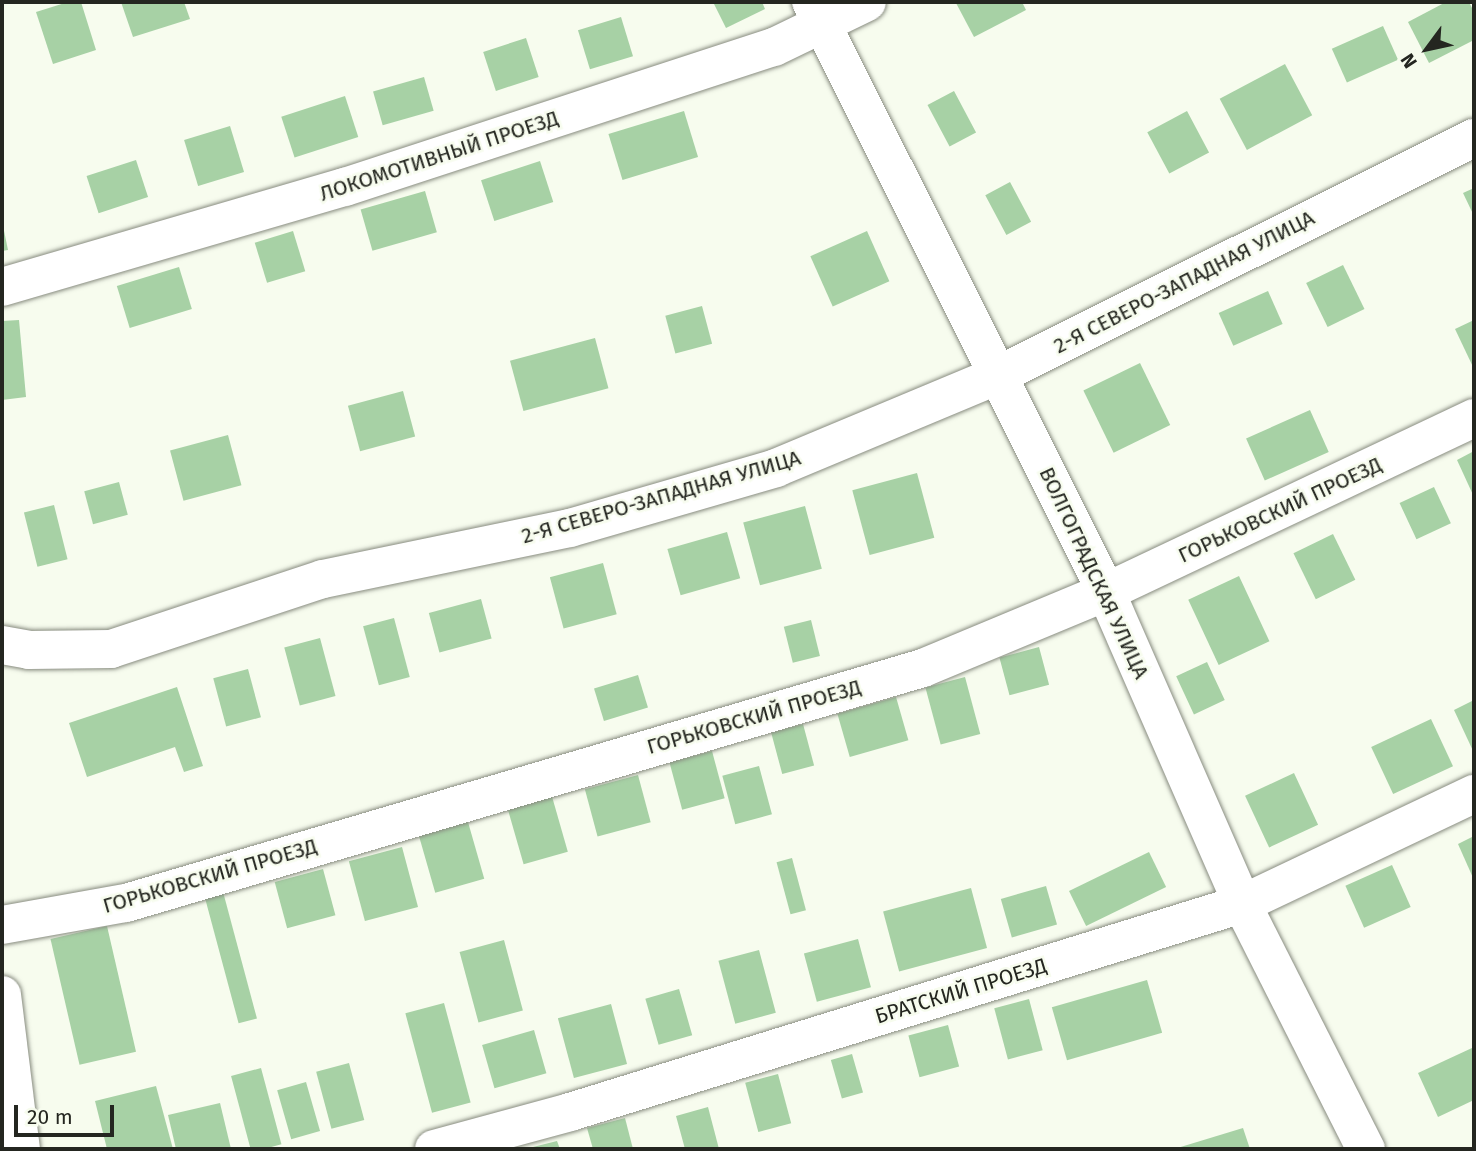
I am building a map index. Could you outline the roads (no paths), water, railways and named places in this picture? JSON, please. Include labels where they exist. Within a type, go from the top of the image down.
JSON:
[{"type":"street","name":"ЛОКОМОТИВНЫЙ ПРОЕЗД","points":[[2,287],[345,187],[774,47],[817,14],[867,2]]},
{"type":"street","name":"ВОЛГОГРАДСКАЯ УЛИЦА","points":[[817,14],[1106,592],[1242,904],[1366,1149]]},
{"type":"street","name":"2-Я СЕВЕРО-ЗАПАДНАЯ УЛИЦА","points":[[2,646],[29,650],[111,649],[323,579],[570,528],[776,468],[998,375],[1474,138]]},
{"type":"street","name":"ГОРЬКОВСКИЙ ПРОЕЗД","points":[[2,925],[126,903],[910,671],[1106,592],[1474,418]]},
{"type":"street","name":"БРАТСКИЙ ПРОЕЗД","points":[[434,1149],[570,1112],[1242,904],[1474,793]]},
{"type":"street","points":[[2,995],[22,1149]]}]
